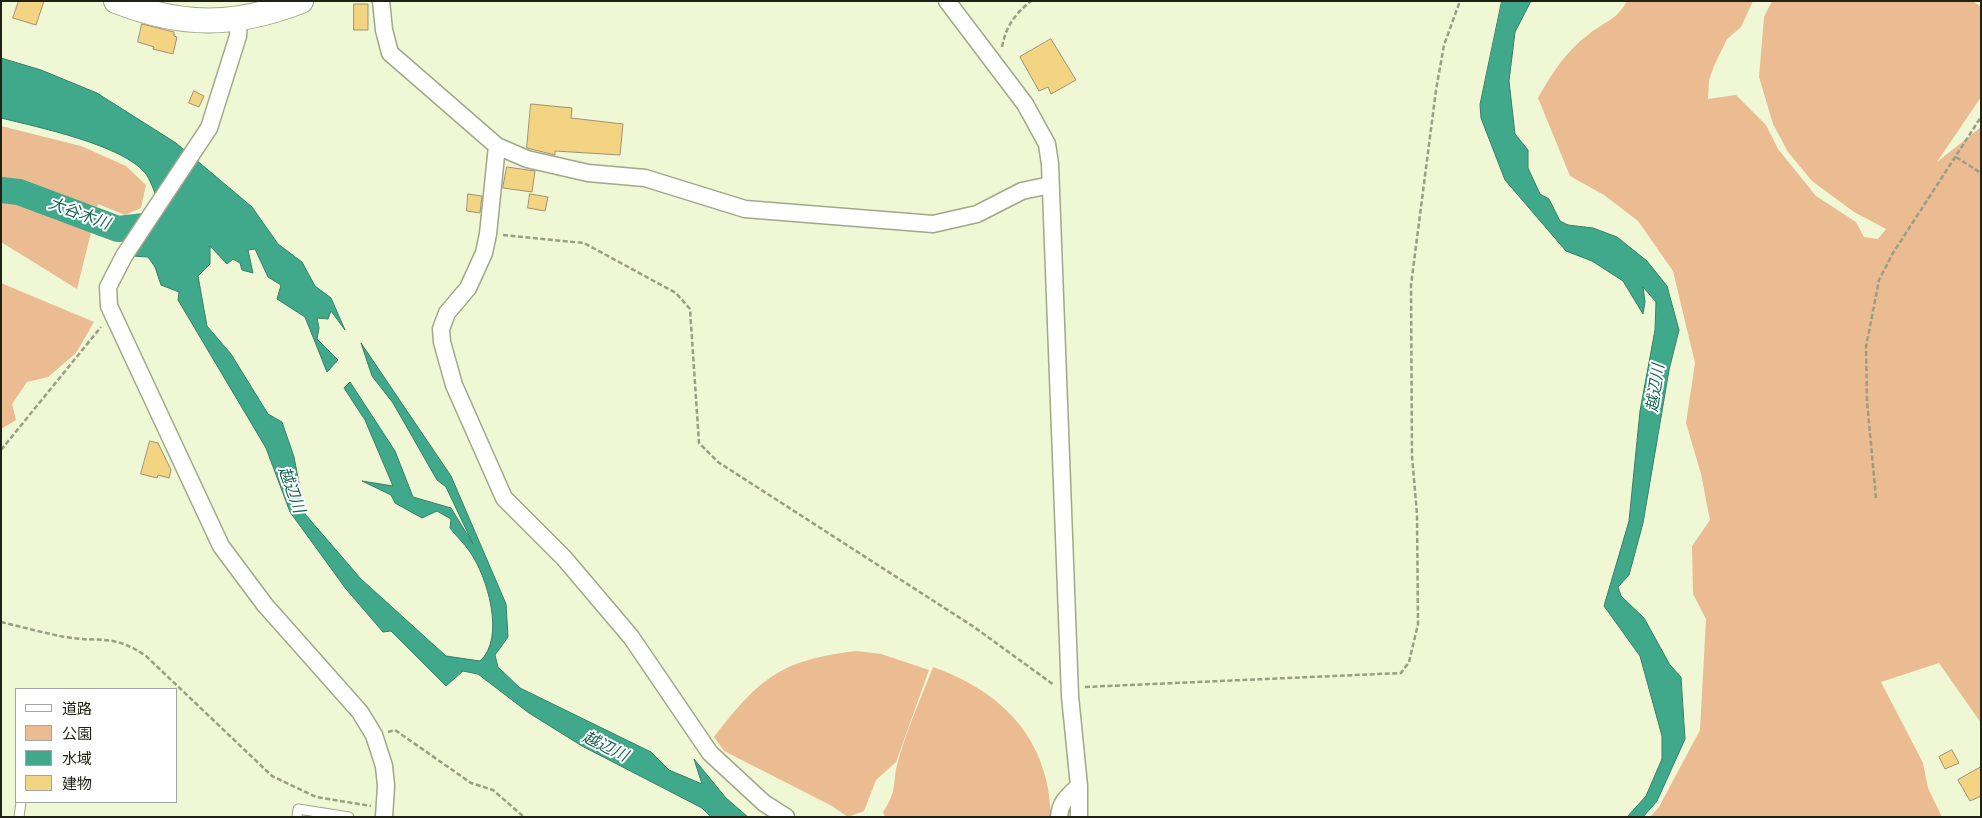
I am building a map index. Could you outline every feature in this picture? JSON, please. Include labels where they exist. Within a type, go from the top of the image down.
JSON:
[{"type":"main road","points":[[116,1],[158,14],[197,22],[239,19],[270,14],[301,1]]},
{"type":"street","points":[[381,1],[384,30],[390,53],[497,146],[527,159],[588,173],[645,178],[746,209],[834,218],[933,224],[977,214],[1022,191],[1050,185]]},
{"type":"street","points":[[947,1],[1025,104],[1047,144],[1050,164],[1070,691],[1080,786],[1080,817]]},
{"type":"street","points":[[239,19],[238,36],[209,128],[198,148],[124,256],[108,287],[109,306],[221,546],[265,605],[360,712],[374,735],[384,766],[386,786],[384,813]]},
{"type":"street","points":[[497,146],[488,234],[484,253],[468,288],[447,312],[441,329],[442,342],[454,385],[504,498],[564,558],[631,637],[710,753],[764,803],[786,817]]},
{"type":"street","points":[[1059,817],[1060,806],[1066,797],[1080,786]]},
{"type":"lane","points":[[19,817],[21,803]]},
{"type":"lane","points":[[297,817],[298,809],[348,817]]},
{"type":"path","points":[[998,68],[1006,27],[1016,13],[1031,1]]},
{"type":"path","points":[[488,234],[584,243],[676,293],[690,309],[699,443],[718,462],[1070,691],[1401,673],[1409,662],[1418,624],[1417,514],[1412,456],[1411,284],[1436,90],[1444,45],[1460,1]]},
{"type":"path","points":[[1876,498],[1867,401],[1866,347],[1879,280],[1893,253],[1981,117]]},
{"type":"path","points":[[1956,156],[1981,172]]},
{"type":"path","points":[[1,450],[112,314]]},
{"type":"path","points":[[1,622],[67,637],[113,640],[128,644],[146,656],[272,776],[316,797],[384,813]]},
{"type":"path","points":[[374,735],[395,730],[471,783],[493,790],[524,817]]},
{"type":"green space","points":[[1627,1],[1753,1],[1741,27],[1727,39],[1714,66],[1709,80],[1708,99],[1736,95],[1766,125],[1778,149],[1816,196],[1856,222],[1864,237],[1878,239],[1886,229],[1854,212],[1812,181],[1788,152],[1773,124],[1759,77],[1764,17],[1772,1],[1973,1],[1981,7],[1981,97],[1937,162],[1981,127],[1981,723],[1939,663],[1881,682],[1923,763],[1928,788],[1942,817],[1650,817],[1659,807],[1700,730],[1706,619],[1693,594],[1692,546],[1710,520],[1701,474],[1686,423],[1695,363],[1673,271],[1638,221],[1604,195],[1570,176],[1538,98],[1566,55],[1589,34],[1615,17]]},
{"type":"green space","points":[[1,126],[81,146],[126,166],[146,185],[141,208],[125,215],[98,204],[77,289],[1,242]]},
{"type":"green space","points":[[1,283],[94,322],[76,353],[48,377],[27,382],[12,404],[16,420],[1,429]]},
{"type":"green space","points":[[857,651],[881,654],[929,670],[896,762],[876,780],[864,811],[848,817],[832,806],[724,751],[714,737],[745,700],[774,675],[809,660]]},
{"type":"green space","points":[[933,667],[958,677],[981,690],[1001,705],[1018,722],[1042,764],[1048,789],[1051,817],[885,817],[883,812],[893,792],[896,769],[902,749]]},
{"type":"water","name":"越辺川","points":[[1502,1],[1531,1],[1515,32],[1509,81],[1515,134],[1528,150],[1528,168],[1540,194],[1549,199],[1560,221],[1568,225],[1593,228],[1617,237],[1647,261],[1667,286],[1679,330],[1669,370],[1643,523],[1629,575],[1618,587],[1621,596],[1644,618],[1670,665],[1681,677],[1685,739],[1657,801],[1643,817],[1627,817],[1646,796],[1662,759],[1662,736],[1640,656],[1604,606],[1629,521],[1640,411],[1655,330],[1656,302],[1643,287],[1645,302],[1643,314],[1623,281],[1592,261],[1566,251],[1505,180],[1481,118],[1480,105]]},
{"type":"water","name":"越辺川","points":[[1,58],[41,70],[97,93],[176,143],[252,207],[278,244],[302,262],[315,286],[331,298],[345,330],[331,311],[328,319],[317,318],[319,328],[317,339],[338,360],[327,372],[305,317],[277,299],[281,285],[268,277],[255,249],[248,250],[253,273],[242,270],[240,263],[233,259],[227,264],[210,246],[210,264],[198,276],[207,326],[231,354],[268,414],[282,422],[294,457],[305,514],[361,579],[446,656],[480,661],[488,651],[492,638],[493,623],[487,591],[482,576],[468,549],[450,528],[451,519],[437,511],[422,518],[395,503],[391,495],[362,481],[393,486],[365,420],[344,388],[350,382],[395,451],[413,497],[451,508],[473,544],[446,487],[437,480],[393,403],[372,376],[361,343],[451,476],[506,604],[508,637],[495,655],[498,667],[520,688],[651,752],[669,770],[702,784],[694,759],[726,798],[748,817],[711,817],[702,808],[582,746],[529,713],[478,674],[463,671],[446,686],[391,631],[383,632],[346,589],[290,512],[266,448],[178,300],[179,292],[161,285],[155,267],[148,257],[132,256],[163,217],[154,189],[146,174],[119,154],[100,146],[79,138],[1,118]]},
{"type":"building","points":[[19,1],[44,1],[36,25],[13,18]]},
{"type":"building","points":[[354,4],[368,4],[368,30],[354,30]]},
{"type":"building","points":[[142,24],[174,32],[174,36],[177,37],[173,54],[153,49],[154,47],[138,42]]},
{"type":"building","points":[[1051,39],[1076,80],[1051,94],[1048,87],[1039,91],[1020,57]]},
{"type":"building","points":[[194,91],[204,96],[199,107],[189,103]]},
{"type":"building","points":[[531,104],[572,108],[571,118],[623,124],[620,155],[555,151],[555,155],[527,148]]},
{"type":"building","points":[[507,167],[535,171],[532,192],[503,188]]},
{"type":"building","points":[[468,194],[482,196],[480,213],[467,211]]},
{"type":"building","points":[[530,194],[548,197],[545,211],[528,208]]},
{"type":"building","points":[[150,441],[158,443],[171,470],[169,478],[158,475],[157,478],[141,474]]},
{"type":"building","points":[[1952,750],[1959,763],[1945,769],[1939,757]]},
{"type":"building","points":[[1981,767],[1981,796],[1970,801],[1958,780]]},
{"type":"waterway","name":"大谷木川","points":[[1,190],[19,192],[118,229],[187,221]]}]
